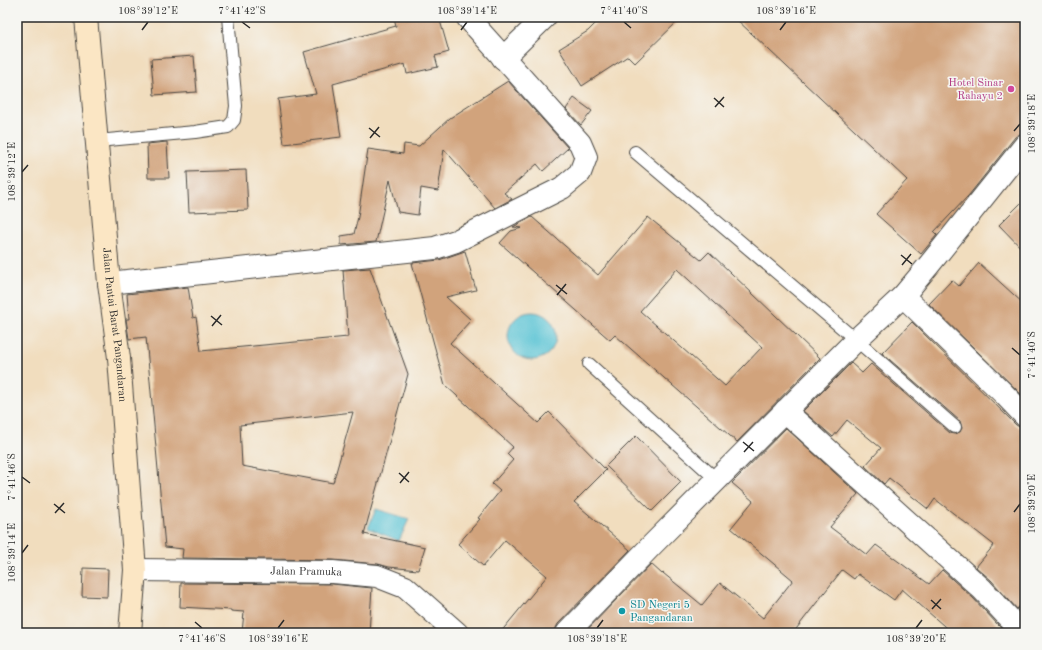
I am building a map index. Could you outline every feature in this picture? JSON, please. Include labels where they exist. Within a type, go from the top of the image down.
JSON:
[{"type":"street","name":"Jalan Pantai Barat Pangandaran","points":[[86,17],[109,283],[119,358],[135,570],[130,633]]},
{"type":"street","points":[[109,283],[435,248],[456,241],[562,188],[580,173],[586,157],[580,143],[467,17]]},
{"type":"street","points":[[503,58],[545,17]]},
{"type":"street","points":[[567,633],[785,411],[856,340],[903,296],[954,235],[1025,145]]},
{"type":"street","points":[[903,296],[1025,416]]},
{"type":"street","points":[[785,411],[982,588],[1004,612],[1019,633]]},
{"type":"street","name":"Jalan Pramuka","points":[[135,570],[333,572],[377,576],[405,587],[457,633]]},
{"type":"lane","points":[[97,141],[195,132],[228,127],[234,120],[236,106],[228,17]]},
{"type":"lane","points":[[635,152],[856,340],[955,427]]},
{"type":"lane","points":[[589,364],[717,480]]},
{"type":"water","points":[[532,312],[541,314],[549,319],[554,327],[556,336],[554,345],[549,353],[541,358],[532,360],[523,358],[515,353],[510,345],[508,336],[510,327],[515,319],[523,314]]},
{"type":"water","points":[[376,509],[409,519],[399,541],[368,528]]},
{"type":"building","points":[[394,17],[439,17],[449,52],[435,56],[438,67],[407,74],[405,64],[333,84],[341,137],[284,144],[278,99],[316,94],[304,52],[396,26]]},
{"type":"building","points":[[602,17],[682,17],[635,63],[628,56],[582,86],[559,49],[588,31]]},
{"type":"building","points":[[734,17],[1025,17],[1025,133],[1015,137],[969,195],[934,232],[937,235],[921,254],[876,214],[907,180]]},
{"type":"building","points":[[194,56],[197,92],[154,95],[151,59]]},
{"type":"building","points":[[508,81],[568,148],[543,171],[537,164],[504,193],[512,199],[495,208],[444,149],[438,191],[421,188],[418,215],[398,212],[390,180],[376,242],[341,245],[341,236],[354,234],[368,149],[403,154],[404,144],[419,146],[450,118]]},
{"type":"building","points":[[574,98],[592,111],[581,125],[566,109]]},
{"type":"building","points":[[167,142],[169,178],[148,178],[147,144]]},
{"type":"building","points":[[246,170],[248,210],[189,212],[187,172]]},
{"type":"building","points":[[1025,199],[1025,252],[999,225]]},
{"type":"building","points":[[532,217],[598,275],[648,217],[701,260],[709,252],[820,358],[737,442],[615,335],[610,340],[500,243],[511,231],[522,228],[513,227]],"holes":[[[677,269],[762,347],[725,386],[640,311]]]},
{"type":"building","points":[[465,251],[476,290],[446,297],[471,320],[450,343],[538,423],[549,412],[606,470],[574,502],[630,550],[558,624],[555,633],[500,633],[547,576],[505,540],[483,566],[458,544],[480,519],[478,518],[500,491],[492,484],[513,460],[507,454],[513,447],[445,385],[412,263],[439,260]]},
{"type":"building","points":[[979,263],[1025,305],[1025,398],[929,304],[952,280],[959,286]]},
{"type":"building","points":[[370,268],[408,374],[364,534],[425,547],[418,570],[389,567],[378,564],[333,560],[182,558],[183,549],[165,547],[146,337],[129,339],[126,319],[129,319],[127,294],[188,287],[193,318],[196,317],[201,351],[348,337],[343,270]],"holes":[[[353,412],[333,483],[242,466],[240,425]]]},
{"type":"building","points":[[912,322],[1016,425],[1021,428],[1025,428],[1025,600],[1017,609],[991,580],[976,567],[994,545],[935,499],[928,509],[889,478],[884,484],[865,466],[881,448],[847,420],[833,437],[803,411],[851,363],[862,373],[871,364],[950,433],[954,434],[960,432],[962,428],[960,421],[882,353]]},
{"type":"building","points":[[786,428],[858,494],[830,527],[867,555],[876,545],[929,584],[942,570],[973,598],[1001,628],[997,633],[952,633],[902,589],[894,600],[858,574],[854,579],[842,570],[793,633],[584,633],[651,564],[702,605],[720,583],[763,618],[793,580],[731,528],[753,501],[732,483]]},
{"type":"building","points":[[636,436],[681,482],[652,511],[606,466]]},
{"type":"building","points":[[83,568],[108,569],[107,597],[82,596]]},
{"type":"building","points":[[181,583],[332,584],[372,588],[369,633],[242,633],[244,612],[180,607]]},
{"type":"place","name":"Hotel Sinar Rahayu 2","points":[[1011,89]]},
{"type":"place","name":"SD Negeri 5 Pangandaran","points":[[622,611]]}]
